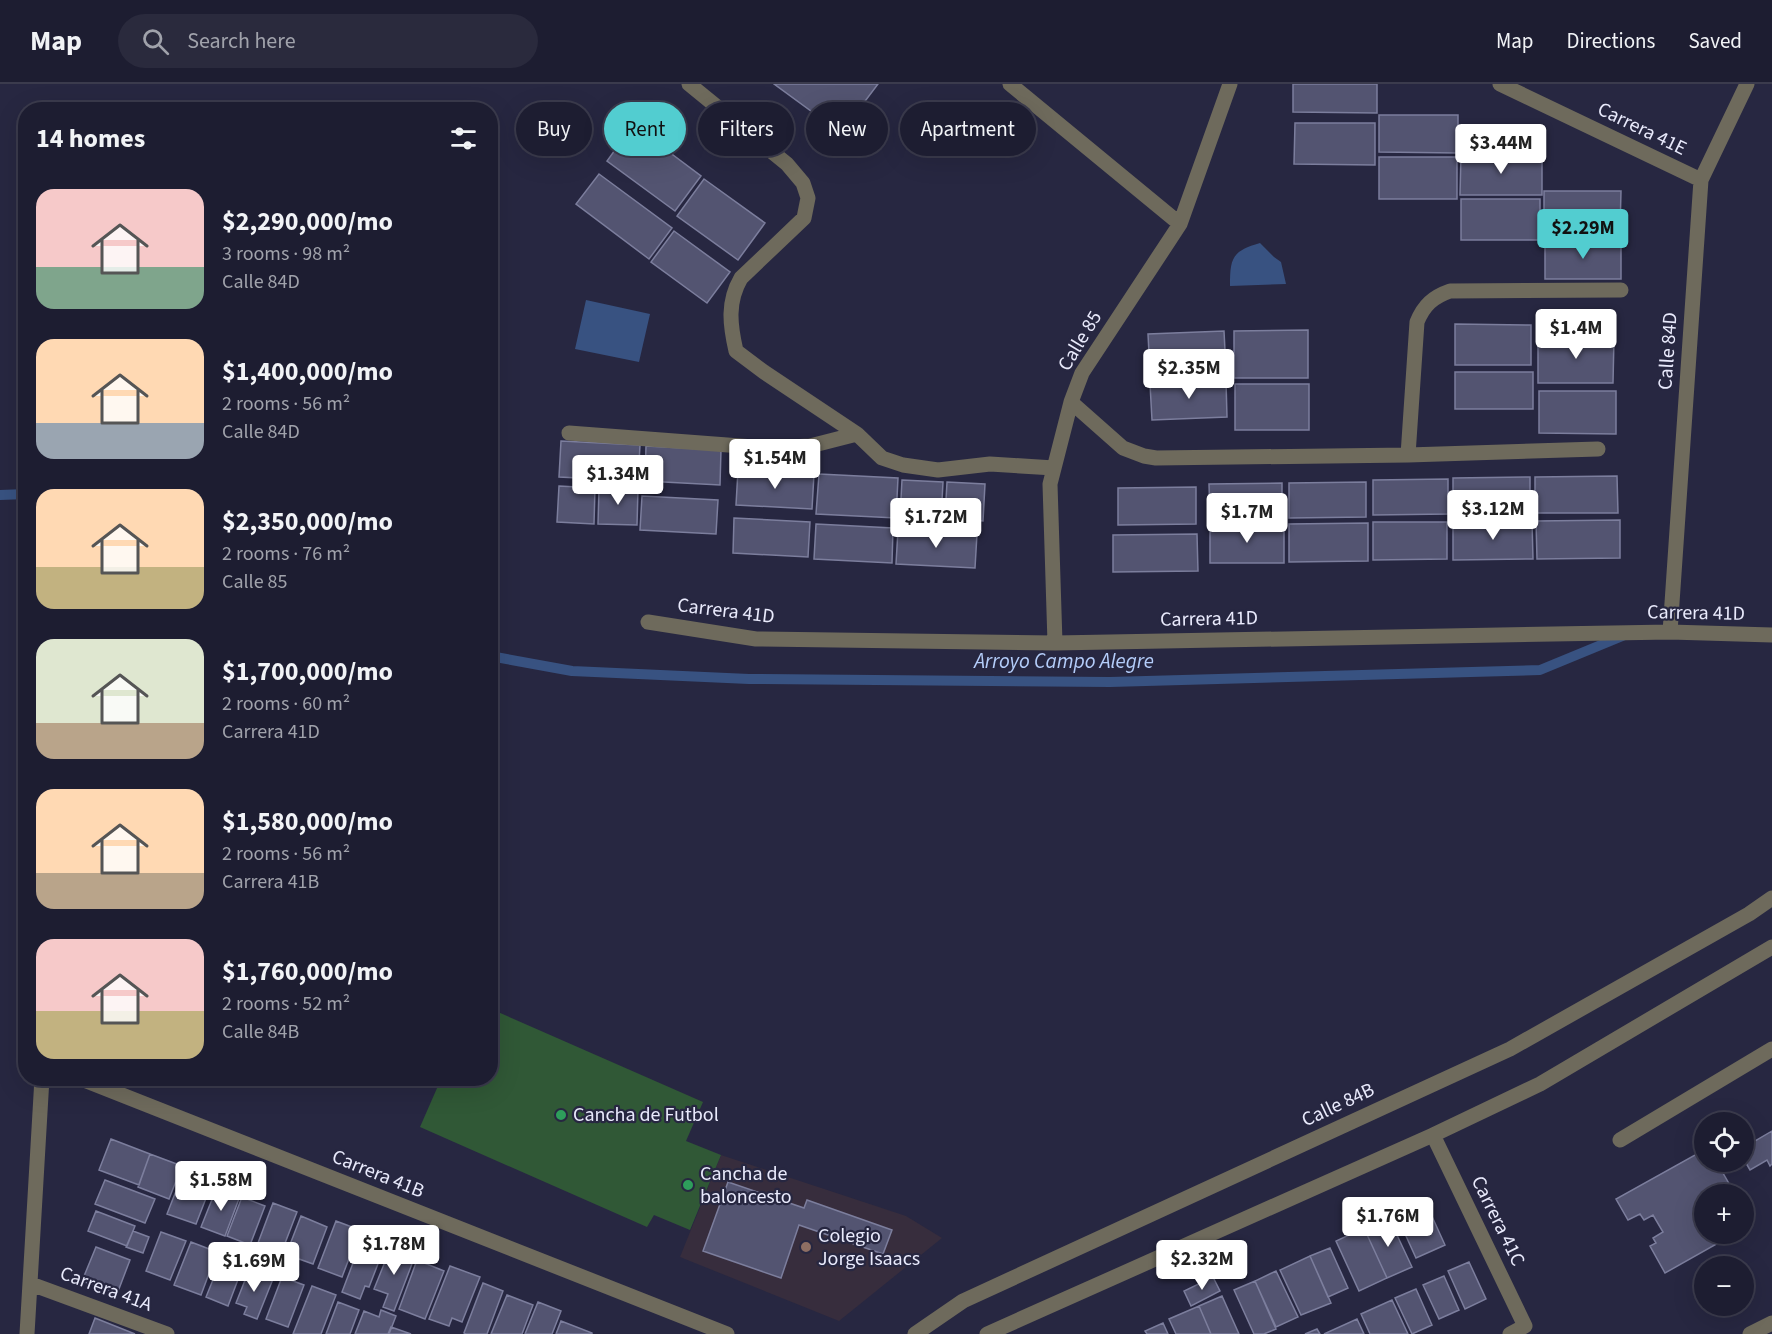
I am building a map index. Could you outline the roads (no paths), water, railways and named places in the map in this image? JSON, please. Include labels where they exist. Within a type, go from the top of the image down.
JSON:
[{"type":"street","points":[[689,84],[787,164],[803,183],[808,198],[804,218],[741,278],[735,288],[730,325],[736,351],[857,434],[882,458],[903,465],[938,470],[990,464],[1054,468]]},
{"type":"street","points":[[1010,84],[1180,224]]},
{"type":"street","name":"Calle 85","points":[[1055,643],[1050,484],[1071,402],[1082,373],[1180,224],[1230,84]]},
{"type":"street","name":"Carrera 41E","points":[[1500,84],[1701,180]]},
{"type":"street","name":"Calle 84D","points":[[1670,632],[1701,180],[1747,84]]},
{"type":"street","points":[[1408,455],[1417,322],[1427,303],[1438,295],[1450,291],[1621,290]]},
{"type":"street","points":[[1071,402],[1123,448],[1155,458],[1408,455],[1598,449]]},
{"type":"street","points":[[569,433],[767,448],[810,446],[857,434]]},
{"type":"street","name":"Carrera 41D","points":[[648,622],[756,639],[1055,643],[1670,632],[1772,635]]},
{"type":"street","name":"Calle 84B","points":[[915,1334],[963,1300],[1510,1049],[1749,914],[1772,898]]},
{"type":"street","points":[[987,1334],[1433,1135],[1540,1084],[1772,947]]},
{"type":"street","points":[[1620,1140],[1772,1049]]},
{"type":"street","points":[[27,1334],[42,1086]]},
{"type":"street","name":"Carrera 41B","points":[[99,1086],[728,1334]]},
{"type":"street","name":"Carrera 41C","points":[[1433,1135],[1525,1326],[1509,1334]]},
{"type":"street","name":"Carrera 41A","points":[[31,1284],[167,1334]]},
{"type":"street","points":[[1750,1334],[1772,1323]]},
{"type":"water","points":[[1260,243],[1281,262],[1286,284],[1230,286],[1234,257],[1244,249]]},
{"type":"water","points":[[586,300],[650,314],[639,362],[575,349]]},
{"type":"waterway","name":"Arroyo Campo Alegre","points":[[0,495],[18,494]]},
{"type":"waterway","name":"Arroyo Campo Alegre","points":[[498,657],[572,671],[749,679],[1110,682],[1540,670],[1625,635]]},
{"type":"place","name":"Cancha de Futbol","points":[[561,1115]]},
{"type":"place","name":"Cancha de baloncesto","points":[[688,1185]]},
{"type":"place","name":"Colegio Jorge Isaacs","points":[[806,1247]]}]
